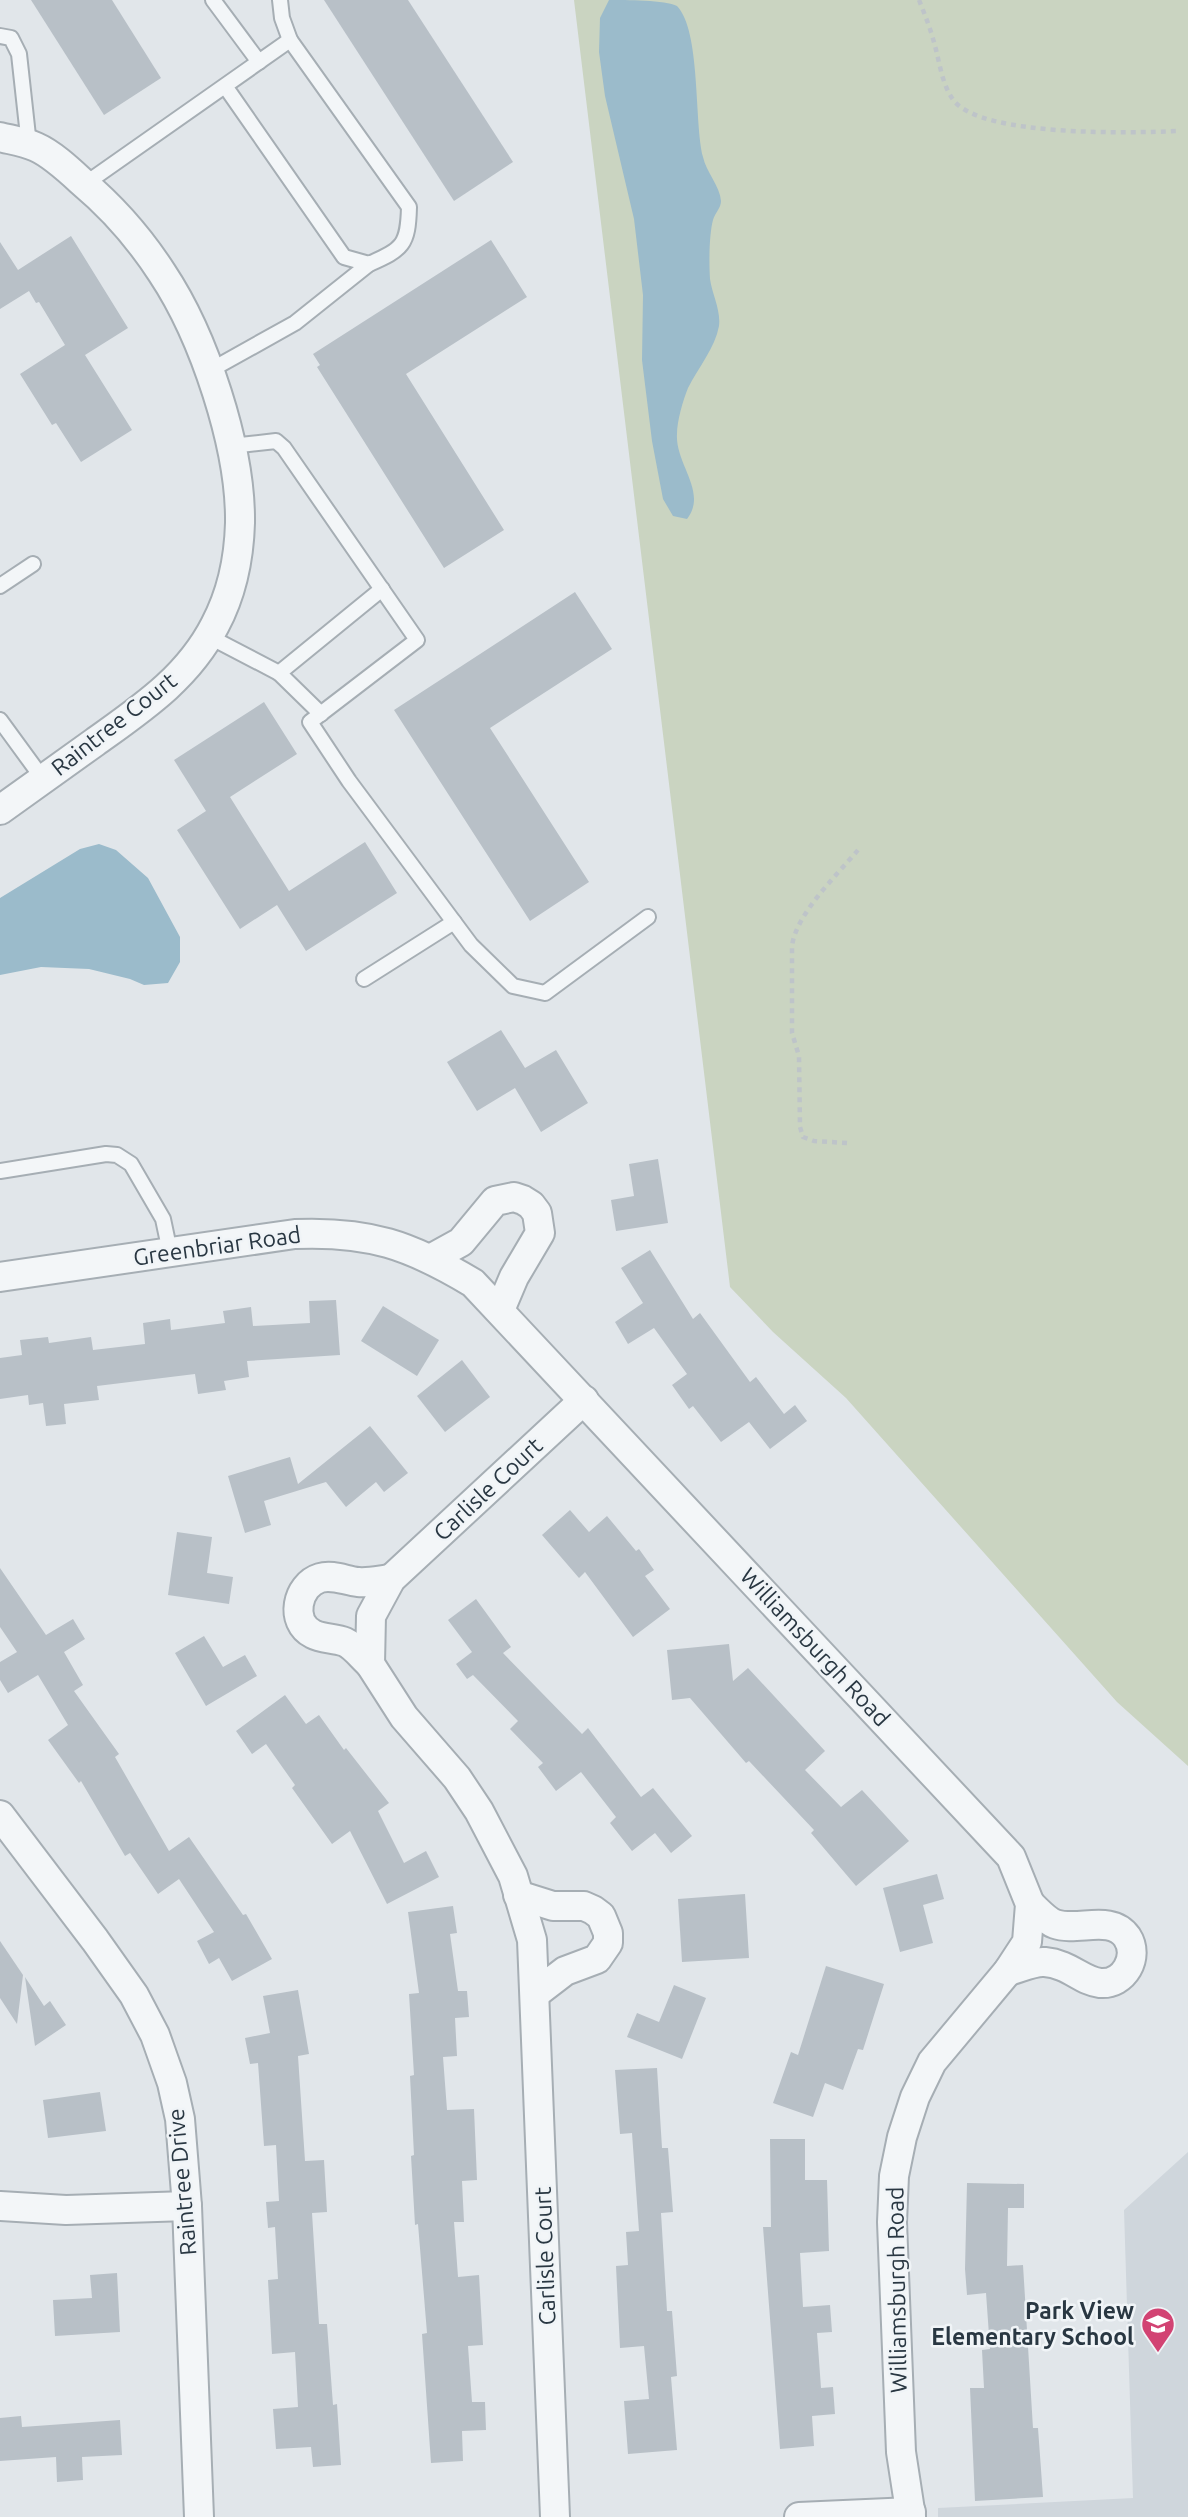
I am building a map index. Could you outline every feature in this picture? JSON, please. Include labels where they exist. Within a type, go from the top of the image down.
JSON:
[{"type":"street","name":"Raintree Court","points":[[0,137],[37,148],[106,201],[162,273],[185,313],[219,398],[231,446],[240,522],[237,558],[228,592],[208,636],[181,674],[155,699],[0,810]]},
{"type":"street","points":[[432,1258],[461,1242],[495,1201],[514,1197],[531,1205],[537,1213],[540,1233],[514,1277],[500,1311]]},
{"type":"street","name":"Greenbriar Road","points":[[0,1277],[295,1234],[329,1233],[364,1237],[394,1244],[432,1258],[473,1283],[584,1400]]},
{"type":"street","name":"Carlisle Court","points":[[370,1664],[371,1616],[391,1579],[584,1400]]},
{"type":"street","name":"Williamsburgh Road","points":[[584,1400],[1010,1857],[1030,1904],[1027,1942],[1008,1971],[932,2062],[915,2097],[902,2137],[894,2176],[892,2222],[901,2452],[911,2514]]},
{"type":"street","name":"Carlisle Court","points":[[391,1579],[360,1583],[331,1577],[321,1578],[304,1589],[299,1598],[300,1619],[305,1628],[313,1634],[346,1643],[370,1664],[404,1717],[457,1778],[479,1811],[513,1876],[532,1940],[555,2517]]},
{"type":"street","name":"Raintree Drive","points":[[0,1815],[134,1995],[155,2035],[172,2083],[180,2119],[187,2206],[199,2517]]},
{"type":"street","points":[[518,1895],[553,1906],[584,1906],[601,1916],[608,1933],[608,1943],[597,1959],[565,1971],[535,1994]]},
{"type":"street","points":[[1008,1971],[1042,1962],[1064,1965],[1089,1980],[1108,1982],[1117,1979],[1129,1965],[1131,1947],[1121,1931],[1104,1924],[1076,1927],[1054,1923],[1030,1904]]},
{"type":"street","points":[[0,2206],[66,2210],[187,2206]]},
{"type":"street","points":[[799,2517],[911,2514]]},
{"type":"lane","points":[[213,0],[259,62]]},
{"type":"lane","points":[[209,371],[295,323],[369,264],[396,252],[408,233],[409,207],[290,40],[282,18],[280,0]]},
{"type":"lane","points":[[0,36],[11,38],[19,54],[29,145]]},
{"type":"lane","points":[[85,184],[290,40]]},
{"type":"lane","points":[[225,86],[344,257],[369,264]]},
{"type":"lane","points":[[231,446],[276,441],[284,448],[417,640],[310,722],[349,781],[471,945],[513,986],[545,993],[648,917]]},
{"type":"lane","points":[[0,586],[33,564]]},
{"type":"lane","points":[[279,673],[382,589]]},
{"type":"lane","points":[[208,636],[279,673],[321,714]]},
{"type":"lane","points":[[0,720],[43,779]]},
{"type":"lane","points":[[364,978],[454,922]]},
{"type":"lane","points":[[0,1171],[106,1154],[117,1155],[131,1164],[163,1219],[170,1252]]},
{"type":"path","points":[[919,0],[944,83],[954,101],[970,113],[1008,124],[1059,129],[1178,131]]},
{"type":"path","points":[[847,1143],[814,1141],[803,1137],[800,1127],[799,1056],[792,1025],[792,946],[793,936],[807,913],[858,850]]},
{"type":"shaded area","name":"Park View Elementary School","points":[[1188,2152],[1188,2517],[938,2517],[938,2508],[1133,2498],[1124,2210]]},
{"type":"green space","points":[[574,0],[1188,0],[1188,1766],[1117,1702],[846,1398],[773,1332],[730,1287]]},
{"type":"water","points":[[609,0],[672,4],[677,6],[685,18],[693,56],[703,157],[721,201],[712,226],[709,257],[710,279],[719,314],[719,326],[710,350],[688,388],[677,429],[678,445],[693,488],[693,509],[687,519],[673,516],[663,499],[652,441],[642,360],[643,295],[634,219],[605,96],[599,52],[600,18]]},
{"type":"water","points":[[99,844],[116,850],[148,878],[180,937],[180,962],[168,983],[144,985],[89,969],[41,967],[0,975],[0,898],[80,849]]},
{"type":"building","points":[[31,0],[112,0],[161,78],[104,115]]},
{"type":"building","points":[[324,0],[408,0],[513,162],[454,201]]},
{"type":"building","points":[[71,236],[128,328],[85,355],[132,430],[81,462],[56,423],[52,425],[20,374],[65,345],[39,302],[36,303],[29,291],[0,309],[0,242],[18,270]]},
{"type":"building","points":[[491,240],[527,297],[406,374],[504,530],[444,568],[317,367],[320,365],[313,354]]},
{"type":"building","points":[[575,592],[612,649],[490,728],[589,882],[530,921],[394,710]]},
{"type":"building","points":[[264,702],[297,754],[230,797],[289,891],[365,842],[397,893],[306,951],[277,905],[240,929],[177,830],[206,811],[174,760]]},
{"type":"building","points":[[501,1030],[525,1068],[556,1050],[588,1103],[541,1132],[515,1088],[477,1111],[447,1062]]},
{"type":"building","points":[[658,1159],[668,1223],[616,1231],[611,1200],[634,1196],[629,1164]]},
{"type":"building","points":[[650,1250],[693,1319],[700,1313],[750,1382],[756,1377],[784,1414],[795,1405],[807,1421],[770,1449],[749,1422],[721,1442],[693,1406],[689,1409],[672,1385],[687,1374],[654,1328],[628,1344],[615,1322],[643,1303],[621,1268]]},
{"type":"building","points":[[336,1300],[340,1355],[247,1361],[249,1377],[224,1381],[226,1390],[198,1394],[195,1374],[97,1386],[99,1400],[64,1404],[66,1424],[46,1426],[43,1403],[29,1405],[28,1395],[0,1399],[0,1358],[22,1355],[20,1340],[48,1337],[49,1343],[91,1337],[93,1350],[145,1344],[143,1323],[170,1319],[171,1330],[225,1323],[223,1311],[251,1307],[253,1326],[310,1323],[309,1301]]},
{"type":"building","points":[[383,1306],[439,1340],[417,1376],[361,1341]]},
{"type":"building","points":[[462,1360],[490,1397],[445,1432],[417,1396]]},
{"type":"building","points":[[370,1426],[408,1473],[384,1492],[376,1482],[346,1507],[326,1482],[264,1501],[271,1525],[245,1533],[228,1476],[290,1457],[298,1484]]},
{"type":"building","points":[[570,1510],[589,1532],[607,1516],[636,1551],[639,1549],[654,1570],[645,1576],[670,1609],[633,1637],[585,1572],[579,1578],[542,1535]]},
{"type":"building","points":[[177,1532],[212,1537],[207,1573],[233,1577],[229,1604],[168,1595]]},
{"type":"building","points":[[0,1568],[46,1635],[73,1619],[85,1639],[64,1652],[83,1685],[74,1691],[119,1754],[115,1757],[169,1851],[189,1837],[243,1915],[246,1914],[272,1959],[232,1981],[219,1958],[209,1964],[197,1941],[214,1932],[179,1879],[158,1894],[130,1853],[125,1856],[81,1781],[79,1783],[48,1740],[68,1725],[38,1675],[8,1693],[0,1680],[0,1662],[17,1652],[0,1627]]},
{"type":"building","points":[[476,1599],[511,1647],[503,1653],[582,1734],[588,1728],[641,1797],[653,1788],[692,1836],[671,1853],[655,1833],[632,1851],[610,1823],[616,1817],[581,1772],[556,1791],[538,1767],[543,1763],[510,1729],[518,1721],[473,1675],[467,1679],[456,1664],[472,1652],[448,1620]]},
{"type":"building","points":[[204,1636],[223,1667],[245,1655],[257,1676],[206,1706],[175,1653]]},
{"type":"building","points":[[729,1644],[733,1681],[748,1668],[825,1751],[805,1770],[841,1807],[862,1790],[909,1841],[856,1886],[811,1833],[814,1830],[749,1761],[746,1763],[690,1698],[672,1700],[667,1650]]},
{"type":"building","points":[[285,1695],[306,1724],[319,1715],[344,1750],[346,1748],[389,1803],[378,1811],[404,1863],[426,1851],[439,1877],[387,1904],[350,1831],[332,1844],[292,1788],[295,1785],[266,1744],[252,1754],[236,1731]]},
{"type":"building","points":[[937,1874],[944,1899],[923,1905],[933,1943],[900,1952],[883,1888]]},
{"type":"building","points":[[745,1894],[749,1958],[682,1962],[678,1899]]},
{"type":"building","points":[[453,1906],[457,1933],[450,1934],[458,1991],[467,1991],[469,2017],[455,2018],[457,2056],[443,2057],[447,2110],[474,2109],[477,2180],[462,2181],[464,2222],[454,2222],[458,2277],[479,2275],[483,2345],[468,2346],[472,2402],[485,2402],[486,2430],[462,2431],[463,2461],[431,2463],[422,2334],[427,2333],[418,2224],[415,2225],[411,2156],[414,2155],[410,2076],[414,2075],[409,1994],[419,1993],[408,1912]]},
{"type":"building","points":[[0,1941],[23,1975],[17,2024],[0,1998]]},
{"type":"building","points":[[826,1966],[884,1984],[863,2050],[858,2049],[843,2090],[825,2083],[813,2117],[773,2103],[791,2052],[798,2055]]},
{"type":"building","points":[[25,1977],[44,2006],[50,2001],[66,2025],[35,2046]]},
{"type":"building","points":[[674,1985],[706,1998],[682,2059],[627,2037],[637,2013],[659,2022]]},
{"type":"building","points":[[298,1990],[309,2054],[298,2056],[305,2161],[324,2160],[327,2212],[312,2213],[319,2324],[327,2324],[341,2465],[313,2467],[311,2447],[276,2449],[273,2409],[298,2407],[295,2352],[272,2354],[268,2280],[278,2279],[275,2227],[268,2228],[266,2202],[279,2201],[276,2145],[264,2146],[258,2063],[250,2064],[245,2038],[270,2033],[263,1996]]},
{"type":"building","points":[[657,2068],[662,2148],[668,2148],[673,2212],[661,2213],[667,2311],[672,2311],[677,2376],[671,2377],[677,2450],[628,2454],[624,2401],[649,2399],[644,2346],[620,2348],[616,2266],[628,2265],[626,2232],[639,2231],[632,2133],[620,2134],[615,2070]]},
{"type":"building","points":[[100,2092],[106,2131],[48,2138],[43,2100]]},
{"type":"building","points":[[770,2139],[805,2139],[805,2180],[827,2180],[829,2251],[800,2253],[803,2307],[830,2305],[832,2332],[817,2333],[821,2388],[833,2387],[835,2414],[812,2416],[814,2446],[780,2449],[763,2227],[771,2227]]},
{"type":"building","points":[[967,2183],[1024,2184],[1024,2208],[1008,2208],[1007,2266],[1023,2265],[1033,2428],[1038,2428],[1043,2497],[975,2501],[970,2388],[984,2388],[982,2350],[990,2349],[986,2293],[967,2295]]},
{"type":"building","points":[[117,2273],[120,2332],[55,2336],[53,2300],[92,2298],[90,2275]]},
{"type":"building","points":[[21,2416],[22,2427],[120,2420],[122,2455],[82,2457],[83,2480],[57,2482],[56,2457],[0,2461],[0,2418]]},
{"type":"place","name":"Park View Elementary School","points":[[1158,2354]]}]
